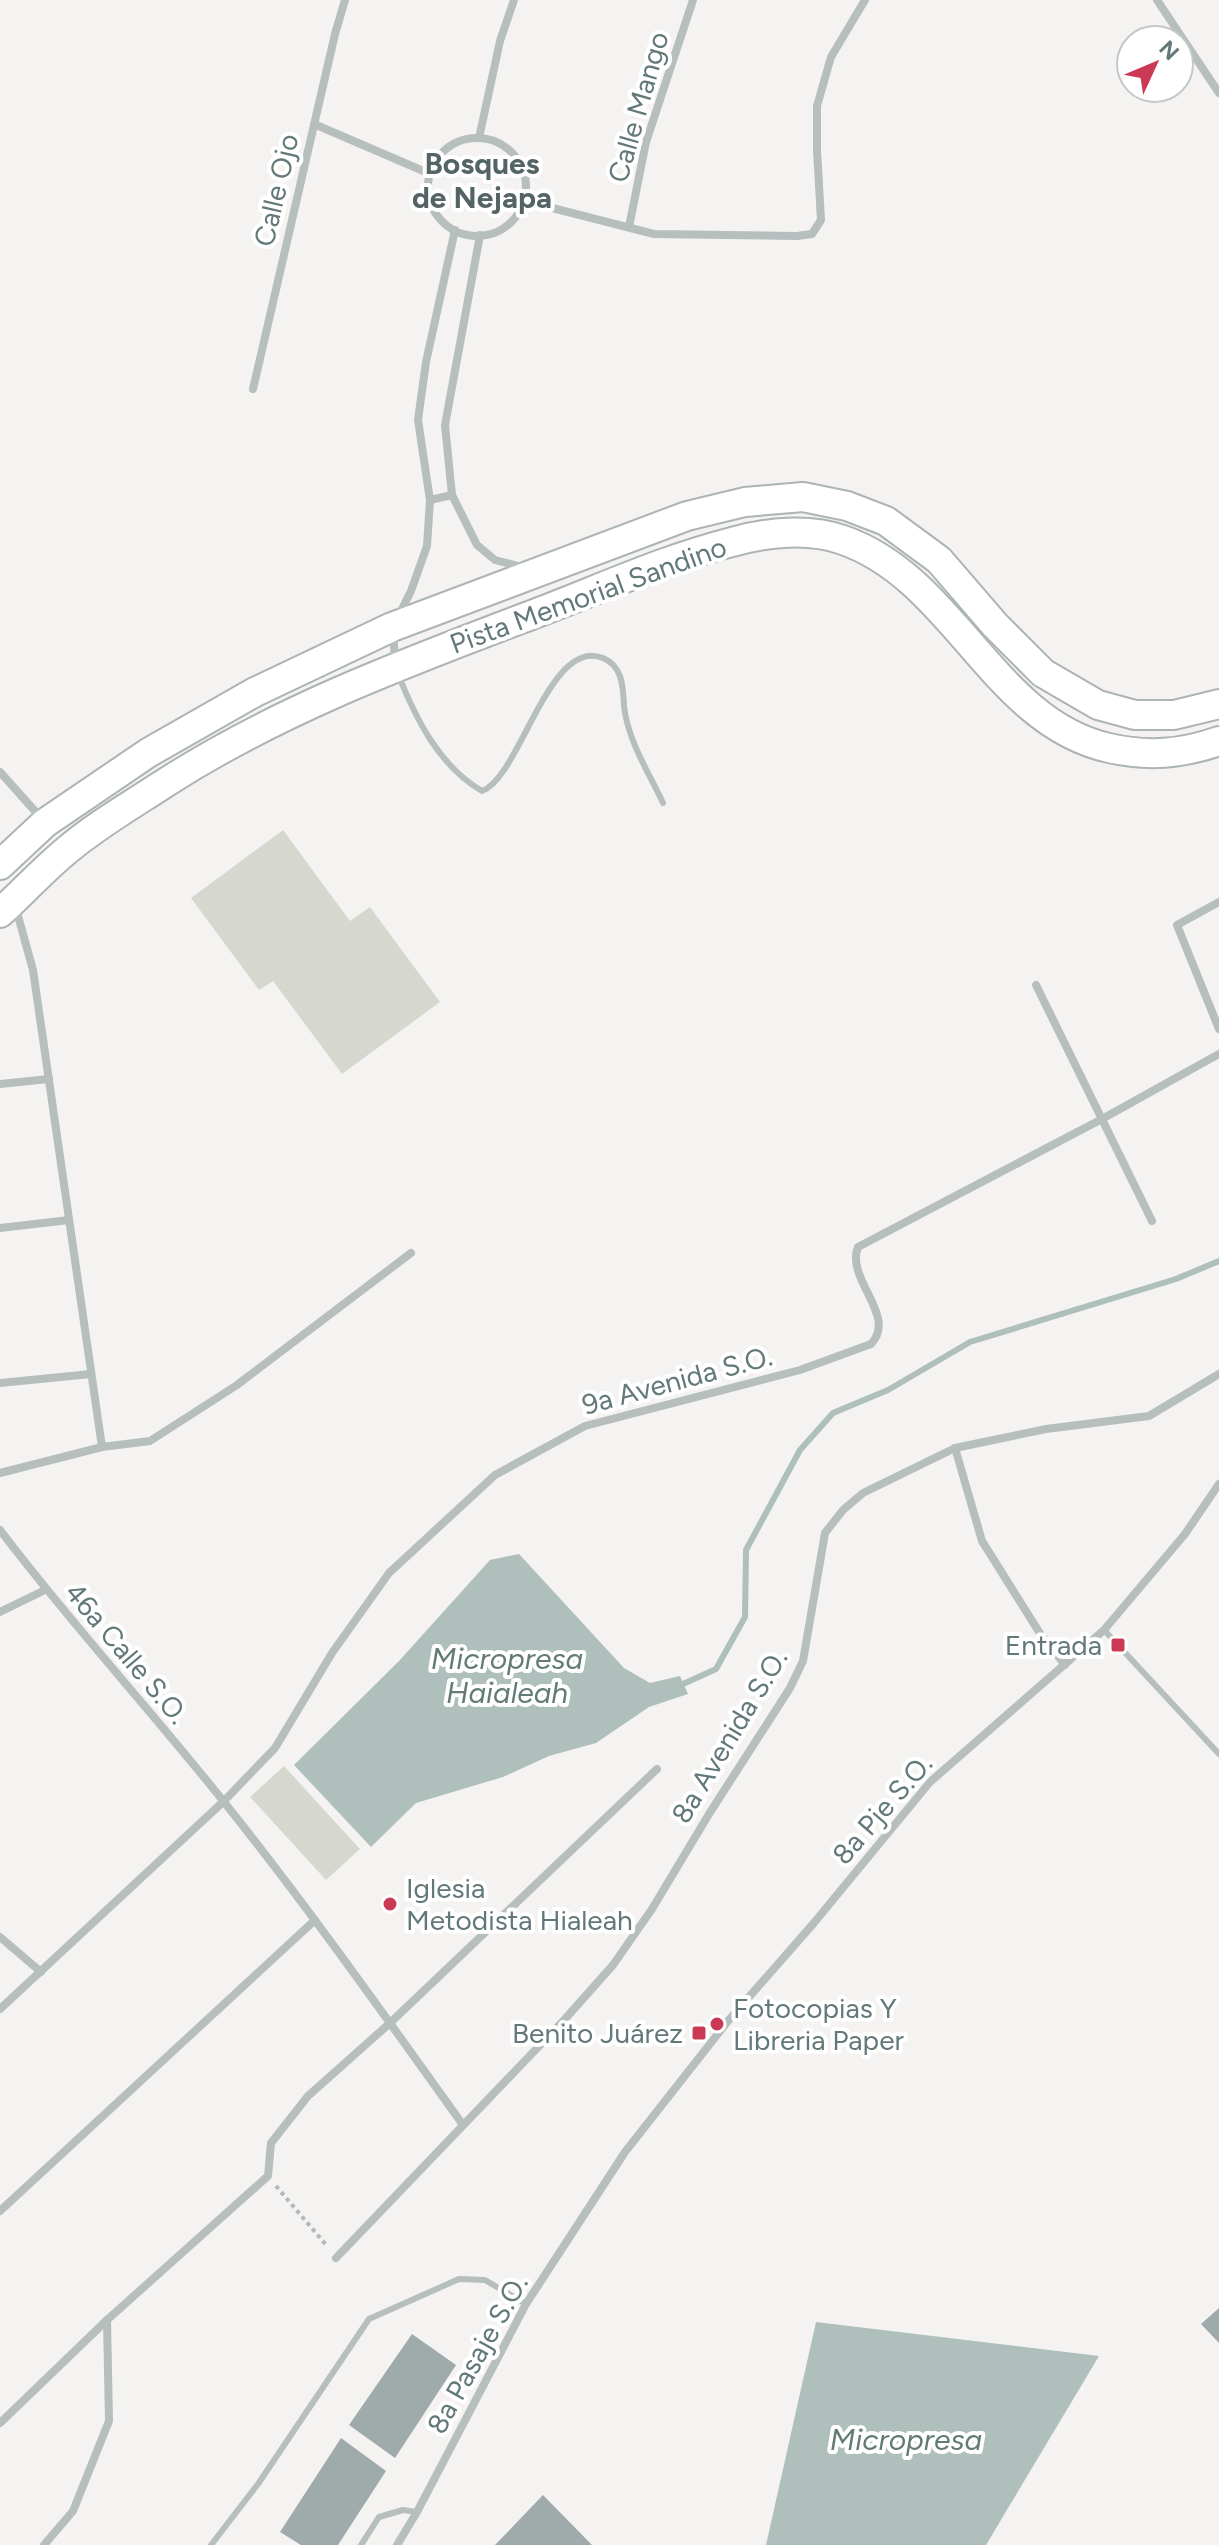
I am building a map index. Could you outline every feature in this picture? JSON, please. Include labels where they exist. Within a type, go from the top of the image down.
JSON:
[{"type":"main road","name":"Pista Memorial Sandino","points":[[4,857],[45,823],[148,753],[255,692],[392,627],[702,513],[745,502],[803,497],[847,506],[886,521],[939,560],[995,625],[1043,673],[1098,705],[1135,715],[1174,715],[1219,704]]},
{"type":"main road","name":"Pista Memorial Sandino","points":[[7,907],[68,849],[166,782],[273,721],[396,667],[682,557],[735,541],[798,531],[840,539],[875,553],[910,579],[1026,705],[1063,731],[1094,745],[1157,755],[1193,750],[1219,741]]},
{"type":"street","name":"Calle Ojo","points":[[253,389],[345,0]]},
{"type":"street","points":[[479,138],[500,41],[514,0]]},
{"type":"street","name":"Calle Mango","points":[[629,227],[646,142],[693,0]]},
{"type":"street","points":[[525,201],[654,234],[812,234],[821,220],[817,106],[831,57],[865,0]]},
{"type":"street","points":[[1157,0],[1219,93]]},
{"type":"street","points":[[314,124],[428,173]]},
{"type":"street","points":[[464,138],[479,138],[490,138],[513,152],[525,175],[525,201],[512,223],[489,235],[463,235],[441,221],[428,199],[428,173],[442,150],[464,138]]},
{"type":"street","points":[[396,667],[392,627],[411,591],[427,546],[430,500],[418,420],[426,362],[455,230]]},
{"type":"street","points":[[480,235],[445,425],[452,495],[477,545],[495,560],[539,571]]},
{"type":"street","points":[[430,500],[452,495]]},
{"type":"street","points":[[0,772],[45,823]]},
{"type":"street","points":[[1219,902],[1177,925],[1219,1029]]},
{"type":"street","points":[[7,907],[33,970],[102,1447]]},
{"type":"street","points":[[1036,985],[1152,1221]]},
{"type":"street","points":[[1102,1119],[1219,1054]]},
{"type":"street","points":[[0,1084],[49,1079]]},
{"type":"street","name":"9a Avenida S.O.","points":[[0,2009],[224,1801],[275,1748],[332,1653],[389,1573],[495,1475],[585,1426],[800,1370],[871,1344],[880,1326],[871,1298],[855,1267],[854,1256],[858,1247],[1102,1119]]},
{"type":"street","points":[[0,1228],[69,1220]]},
{"type":"street","points":[[0,1473],[102,1447],[150,1441],[237,1385],[411,1253]]},
{"type":"street","points":[[0,1383],[91,1374]]},
{"type":"street","name":"8a Avenida S.O.","points":[[336,2258],[613,1965],[652,1909],[790,1688],[803,1661],[825,1533],[843,1510],[863,1493],[955,1448],[1046,1429],[1149,1416],[1219,1374]]},
{"type":"street","points":[[955,1448],[982,1541],[1041,1635],[1065,1665]]},
{"type":"street","name":"8a Pje S.O.","points":[[603,2187],[625,2152],[728,2021],[930,1782],[1104,1630],[1185,1534],[1219,1484]]},
{"type":"street","name":"46a Calle S.O.","points":[[0,1530],[45,1590],[224,1801],[315,1920],[463,2125]]},
{"type":"street","points":[[0,1612],[45,1590]]},
{"type":"street","points":[[0,2423],[107,2320],[268,2176],[271,2143],[308,2096],[390,2023],[657,1769]]},
{"type":"street","points":[[0,2211],[315,1920]]},
{"type":"street","points":[[0,1937],[41,1972]]},
{"type":"street","name":"8a Pasaje S.O.","points":[[397,2545],[526,2304],[603,2187]]},
{"type":"street","points":[[44,2545],[73,2511],[109,2421],[107,2320]]},
{"type":"lane","points":[[396,667],[408,699],[441,756],[466,782],[482,791],[491,788],[551,686],[569,666],[586,657],[600,656],[612,662],[622,679],[627,729],[663,803]]},
{"type":"lane","points":[[1104,1630],[1219,1754]]},
{"type":"lane","points":[[211,2545],[258,2484],[369,2319],[459,2279],[485,2280],[526,2304]]},
{"type":"lane","points":[[361,2545],[379,2517],[403,2510],[417,2512]]},
{"type":"path","points":[[268,2176],[336,2258]]},
{"type":"shaded area","points":[[283,830],[350,921],[370,907],[440,1002],[342,1074],[273,981],[259,990],[191,898]]},
{"type":"shaded area","points":[[284,1766],[360,1849],[326,1880],[250,1797]]},
{"type":"water","name":"Micropresa Haialeah","points":[[519,1554],[624,1668],[650,1683],[680,1676],[688,1694],[649,1707],[596,1743],[549,1756],[503,1777],[416,1803],[371,1847],[294,1765],[399,1661],[490,1560]]},
{"type":"water","name":"Micropresa","points":[[816,2322],[1099,2356],[986,2545],[766,2545]]},
{"type":"building","points":[[1219,2308],[1219,2343],[1201,2324]]},
{"type":"building","points":[[412,2334],[456,2365],[395,2458],[349,2425]]},
{"type":"building","points":[[341,2438],[386,2471],[338,2545],[301,2545],[280,2532]]},
{"type":"building","points":[[543,2495],[592,2545],[495,2545]]},
{"type":"waterway","points":[[683,1684],[716,1669],[745,1617],[746,1550],[800,1450],[833,1413],[888,1390],[970,1342],[1176,1279],[1219,1261]]},
{"type":"place","name":"Entrada","points":[[1118,1645]]},
{"type":"place","name":"Iglesia Metodista Hialeah","points":[[390,1904]]},
{"type":"place","name":"Fotocopias Y Libreria Paper","points":[[717,2024]]},
{"type":"place","name":"Benito Juárez","points":[[699,2033]]},
{"type":"district","name":"Bosques de Nejapa","points":[[482,180]]}]
